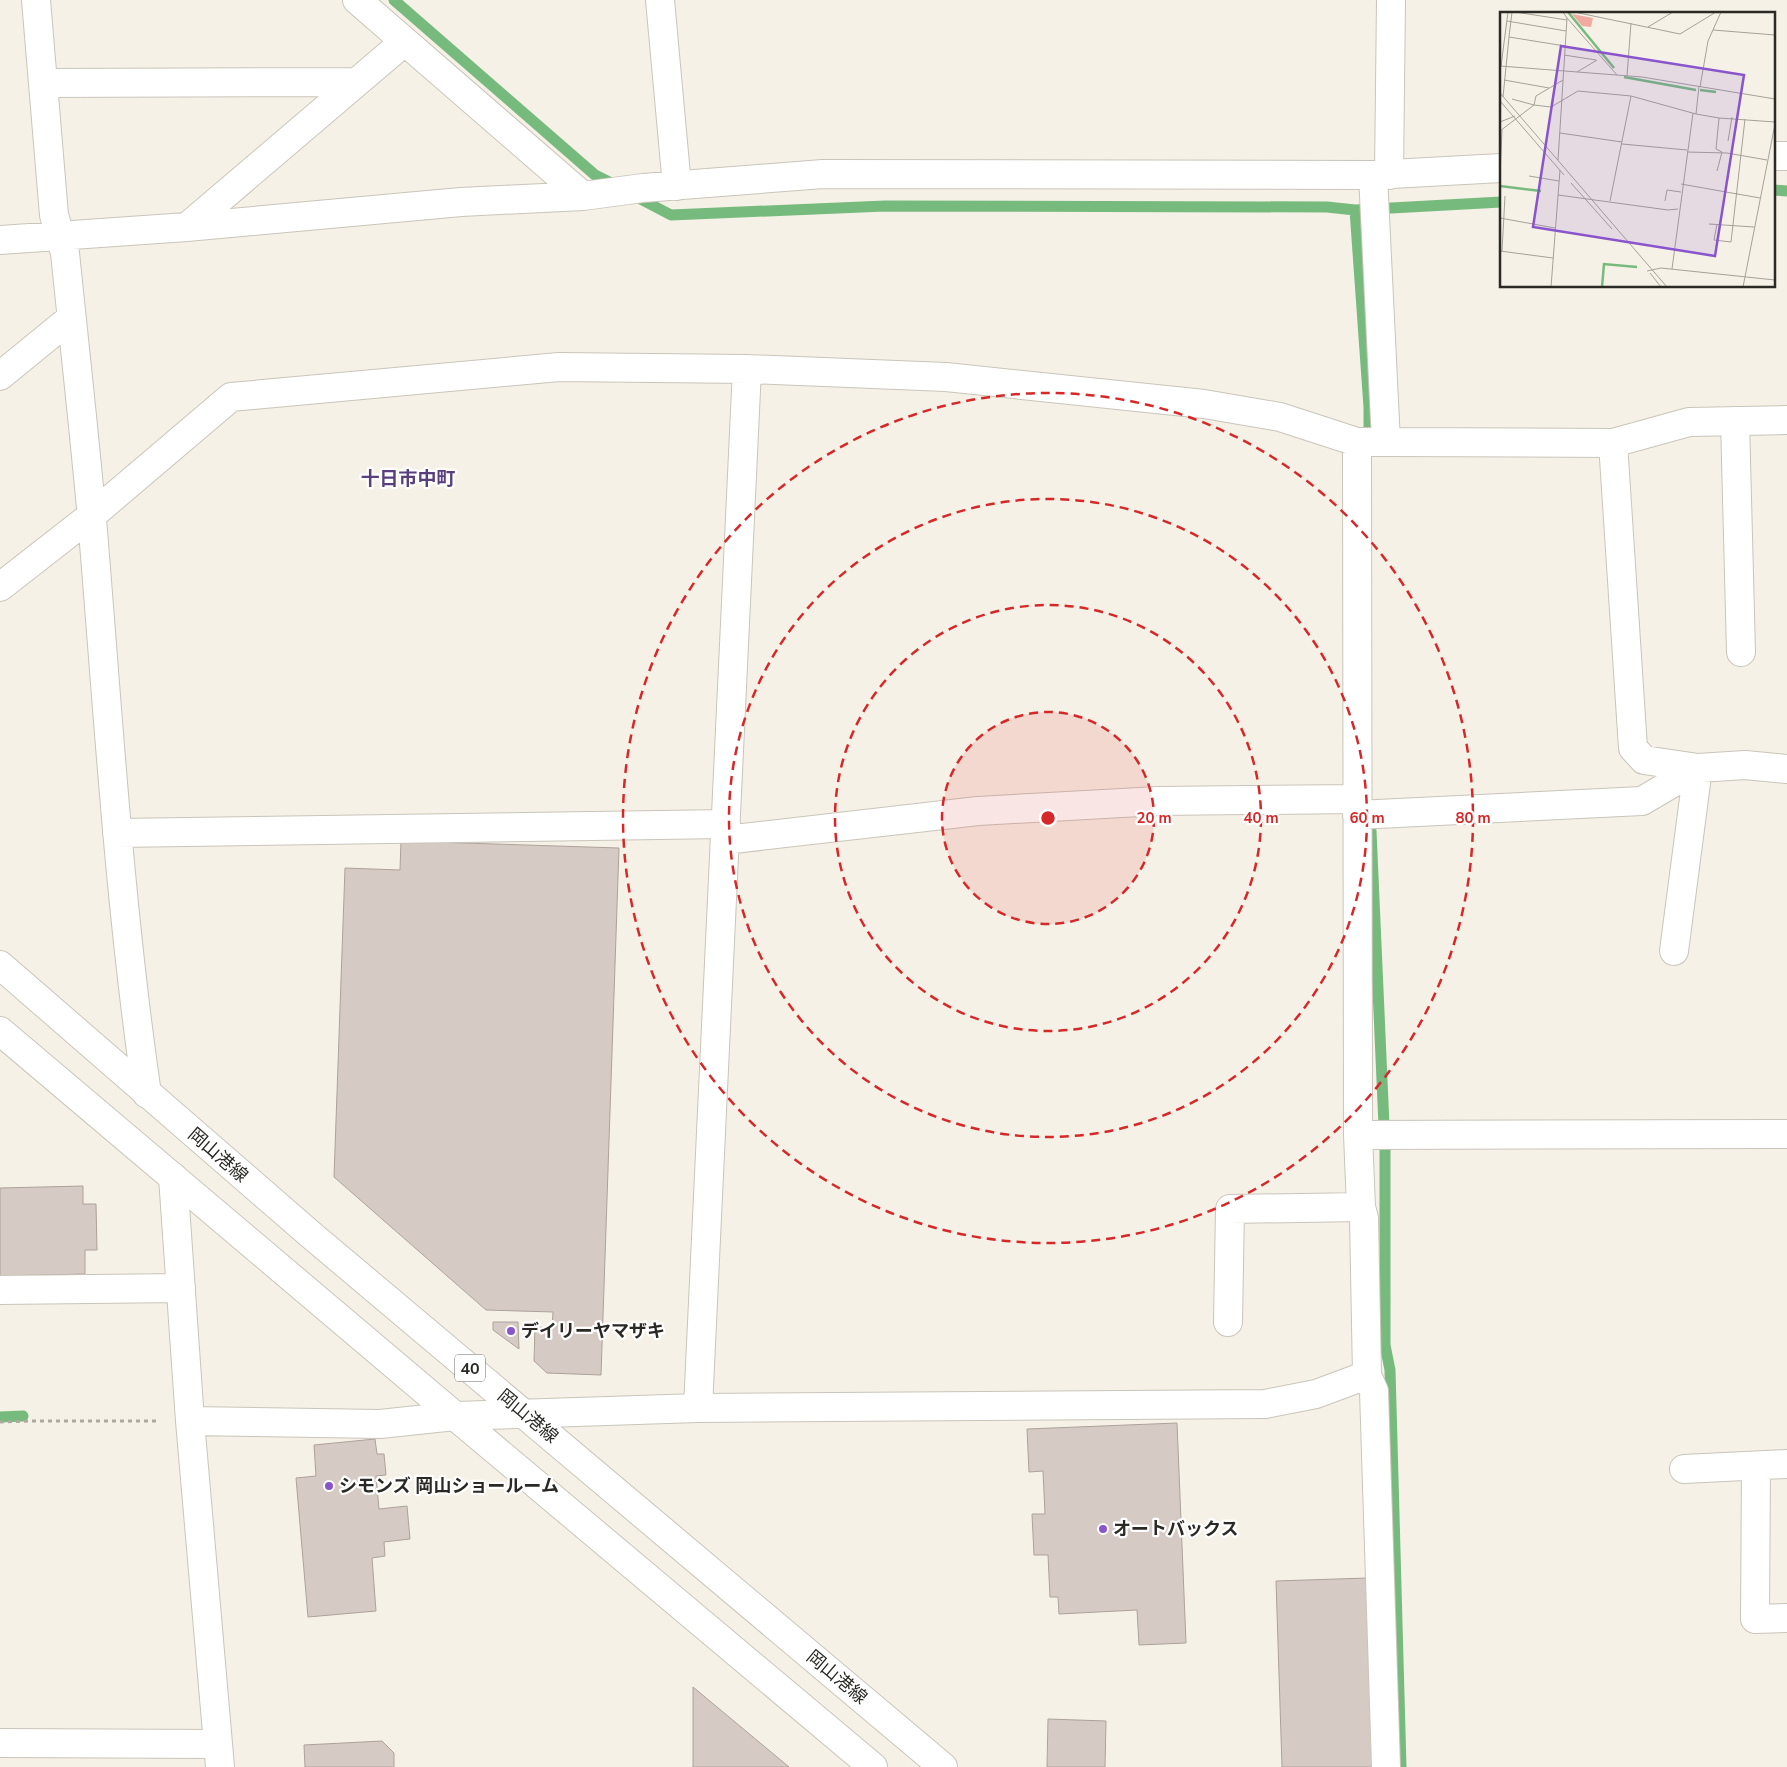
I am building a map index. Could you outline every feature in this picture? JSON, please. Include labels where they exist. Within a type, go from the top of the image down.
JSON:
[{"type":"street","points":[[36,0],[54,215],[65,253],[72,318],[92,516],[117,833],[136,1018],[147,1094]]},
{"type":"street","points":[[357,0],[583,196]]},
{"type":"street","points":[[660,0],[677,186]]},
{"type":"street","points":[[1386,1767],[1374,1391],[1367,1375],[1364,1218],[1361,1206],[1376,1134],[1364,811],[1375,224],[1391,0]]},
{"type":"street","points":[[187,227],[404,42]]},
{"type":"street","points":[[43,83],[357,82]]},
{"type":"street","points":[[1774,156],[1787,156]]},
{"type":"street","points":[[0,240],[187,227],[461,202],[583,196],[643,188],[823,174],[1379,180],[1500,168]]},
{"type":"street","points":[[0,376],[72,318]]},
{"type":"street","points":[[0,586],[92,516],[230,397],[559,367],[747,369],[946,377],[1204,404],[1280,417],[1370,442],[1613,444],[1689,422],[1787,420]]},
{"type":"street","points":[[698,1408],[747,369]]},
{"type":"street","points":[[1735,421],[1741,652]]},
{"type":"street","points":[[1613,444],[1633,748],[1644,760],[1698,768],[1745,765],[1787,769]]},
{"type":"street","points":[[117,833],[725,832],[978,811],[1158,801],[1364,811],[1642,801],[1698,768]]},
{"type":"street","points":[[1674,951],[1698,768]]},
{"type":"street","name":"岡山港線","points":[[0,966],[310,1234],[943,1767]]},
{"type":"street","points":[[0,1030],[873,1767]]},
{"type":"street","points":[[1376,1134],[1787,1134]]},
{"type":"street","points":[[0,1743],[219,1756],[190,1421],[173,1177]]},
{"type":"street","points":[[1228,1322],[1230,1209],[1361,1206]]},
{"type":"street","points":[[0,1290],[181,1288]]},
{"type":"street","points":[[190,1421],[380,1424],[455,1416],[698,1408],[1265,1404],[1316,1394],[1367,1375]]},
{"type":"street","points":[[1684,1469],[1787,1464]]},
{"type":"street","points":[[1756,1466],[1755,1619],[1787,1618]]},
{"type":"path","points":[[0,1422],[32,1420],[190,1421]]},
{"type":"building","points":[[401,841],[619,848],[601,1375],[547,1373],[534,1361],[535,1327],[552,1328],[553,1312],[486,1310],[334,1177],[345,868],[400,870]]},
{"type":"building","points":[[83,1186],[83,1204],[96,1204],[97,1250],[85,1250],[85,1274],[0,1276],[0,1188]]},
{"type":"building","points":[[493,1322],[518,1322],[519,1349],[493,1330]]},
{"type":"building","points":[[1177,1423],[1186,1643],[1139,1645],[1137,1610],[1059,1614],[1058,1597],[1050,1597],[1048,1555],[1034,1555],[1032,1514],[1045,1514],[1043,1471],[1029,1472],[1027,1429]]},
{"type":"building","points":[[375,1439],[377,1454],[384,1454],[386,1475],[376,1476],[379,1509],[407,1506],[410,1539],[384,1542],[385,1556],[372,1558],[376,1611],[308,1617],[296,1478],[316,1476],[314,1445]]},
{"type":"building","points":[[1367,1578],[1373,1767],[1282,1767],[1276,1581]]},
{"type":"building","points":[[693,1687],[789,1767],[693,1767]]},
{"type":"building","points":[[1048,1719],[1106,1721],[1105,1767],[1047,1767]]},
{"type":"building","points":[[382,1741],[394,1753],[394,1767],[305,1767],[304,1745]]},
{"type":"waterway","points":[[394,0],[595,175],[617,186]]},
{"type":"waterway","points":[[1774,190],[1787,191]]},
{"type":"waterway","points":[[631,194],[671,215],[885,206],[1327,207],[1355,210],[1500,202]]},
{"type":"waterway","points":[[1355,210],[1369,407],[1369,443]]},
{"type":"waterway","points":[[1371,831],[1385,1148],[1385,1345],[1390,1370],[1401,1767]]},
{"type":"waterway","points":[[0,1417],[23,1416]]},
{"type":"place","name":"デイリーヤマザキ","points":[[511,1331]]},
{"type":"place","name":"シモンズ 岡山ショールーム","points":[[329,1486]]},
{"type":"place","name":"オートバックス","points":[[1103,1529]]},
{"type":"district","name":"十日市中町","points":[[408,478]]}]
